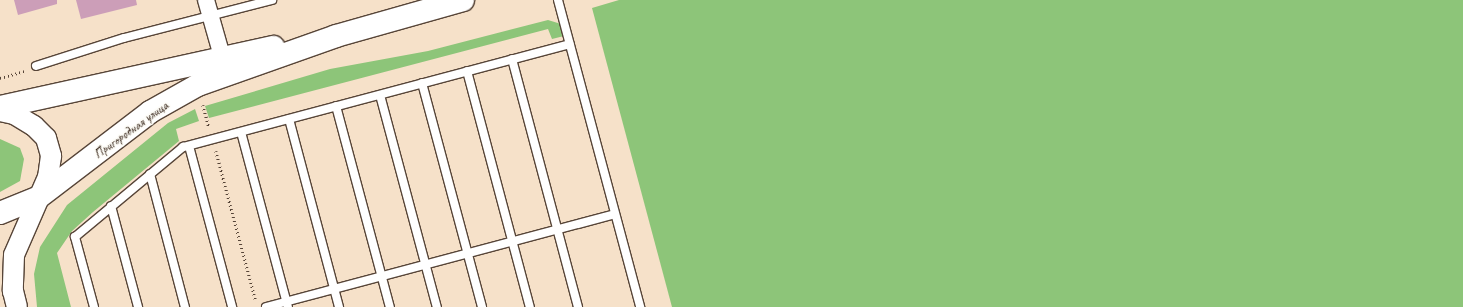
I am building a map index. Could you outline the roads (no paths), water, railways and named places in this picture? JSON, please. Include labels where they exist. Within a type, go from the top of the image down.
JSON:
[{"type":"main road","name":"Пригородная улица","points":[[0,213],[39,197],[150,112],[198,85],[336,36],[463,0]]},
{"type":"main road","name":"Пригородная улица","points":[[0,107],[222,56],[336,36]]},
{"type":"street","points":[[206,0],[222,56]]},
{"type":"street","points":[[0,110],[14,114],[46,138],[51,156],[48,176],[14,255],[13,291],[18,307]]},
{"type":"lane","points":[[36,66],[124,38],[211,17],[272,0]]},
{"type":"lane","points":[[558,0],[640,307]]},
{"type":"lane","points":[[94,307],[75,237],[150,174],[189,146],[570,44]]},
{"type":"lane","points":[[512,59],[578,307]]},
{"type":"lane","points":[[467,71],[530,307]]},
{"type":"lane","points":[[422,84],[482,307]]},
{"type":"lane","points":[[380,95],[437,307]]},
{"type":"lane","points":[[336,106],[390,307]]},
{"type":"lane","points":[[289,119],[339,307]]},
{"type":"lane","points":[[241,132],[287,304]]},
{"type":"lane","points":[[189,146],[232,307]]},
{"type":"lane","points":[[150,174],[186,307]]},
{"type":"lane","points":[[111,206],[138,307]]},
{"type":"lane","points":[[266,307],[287,304],[334,289],[425,264],[615,214]]}]
